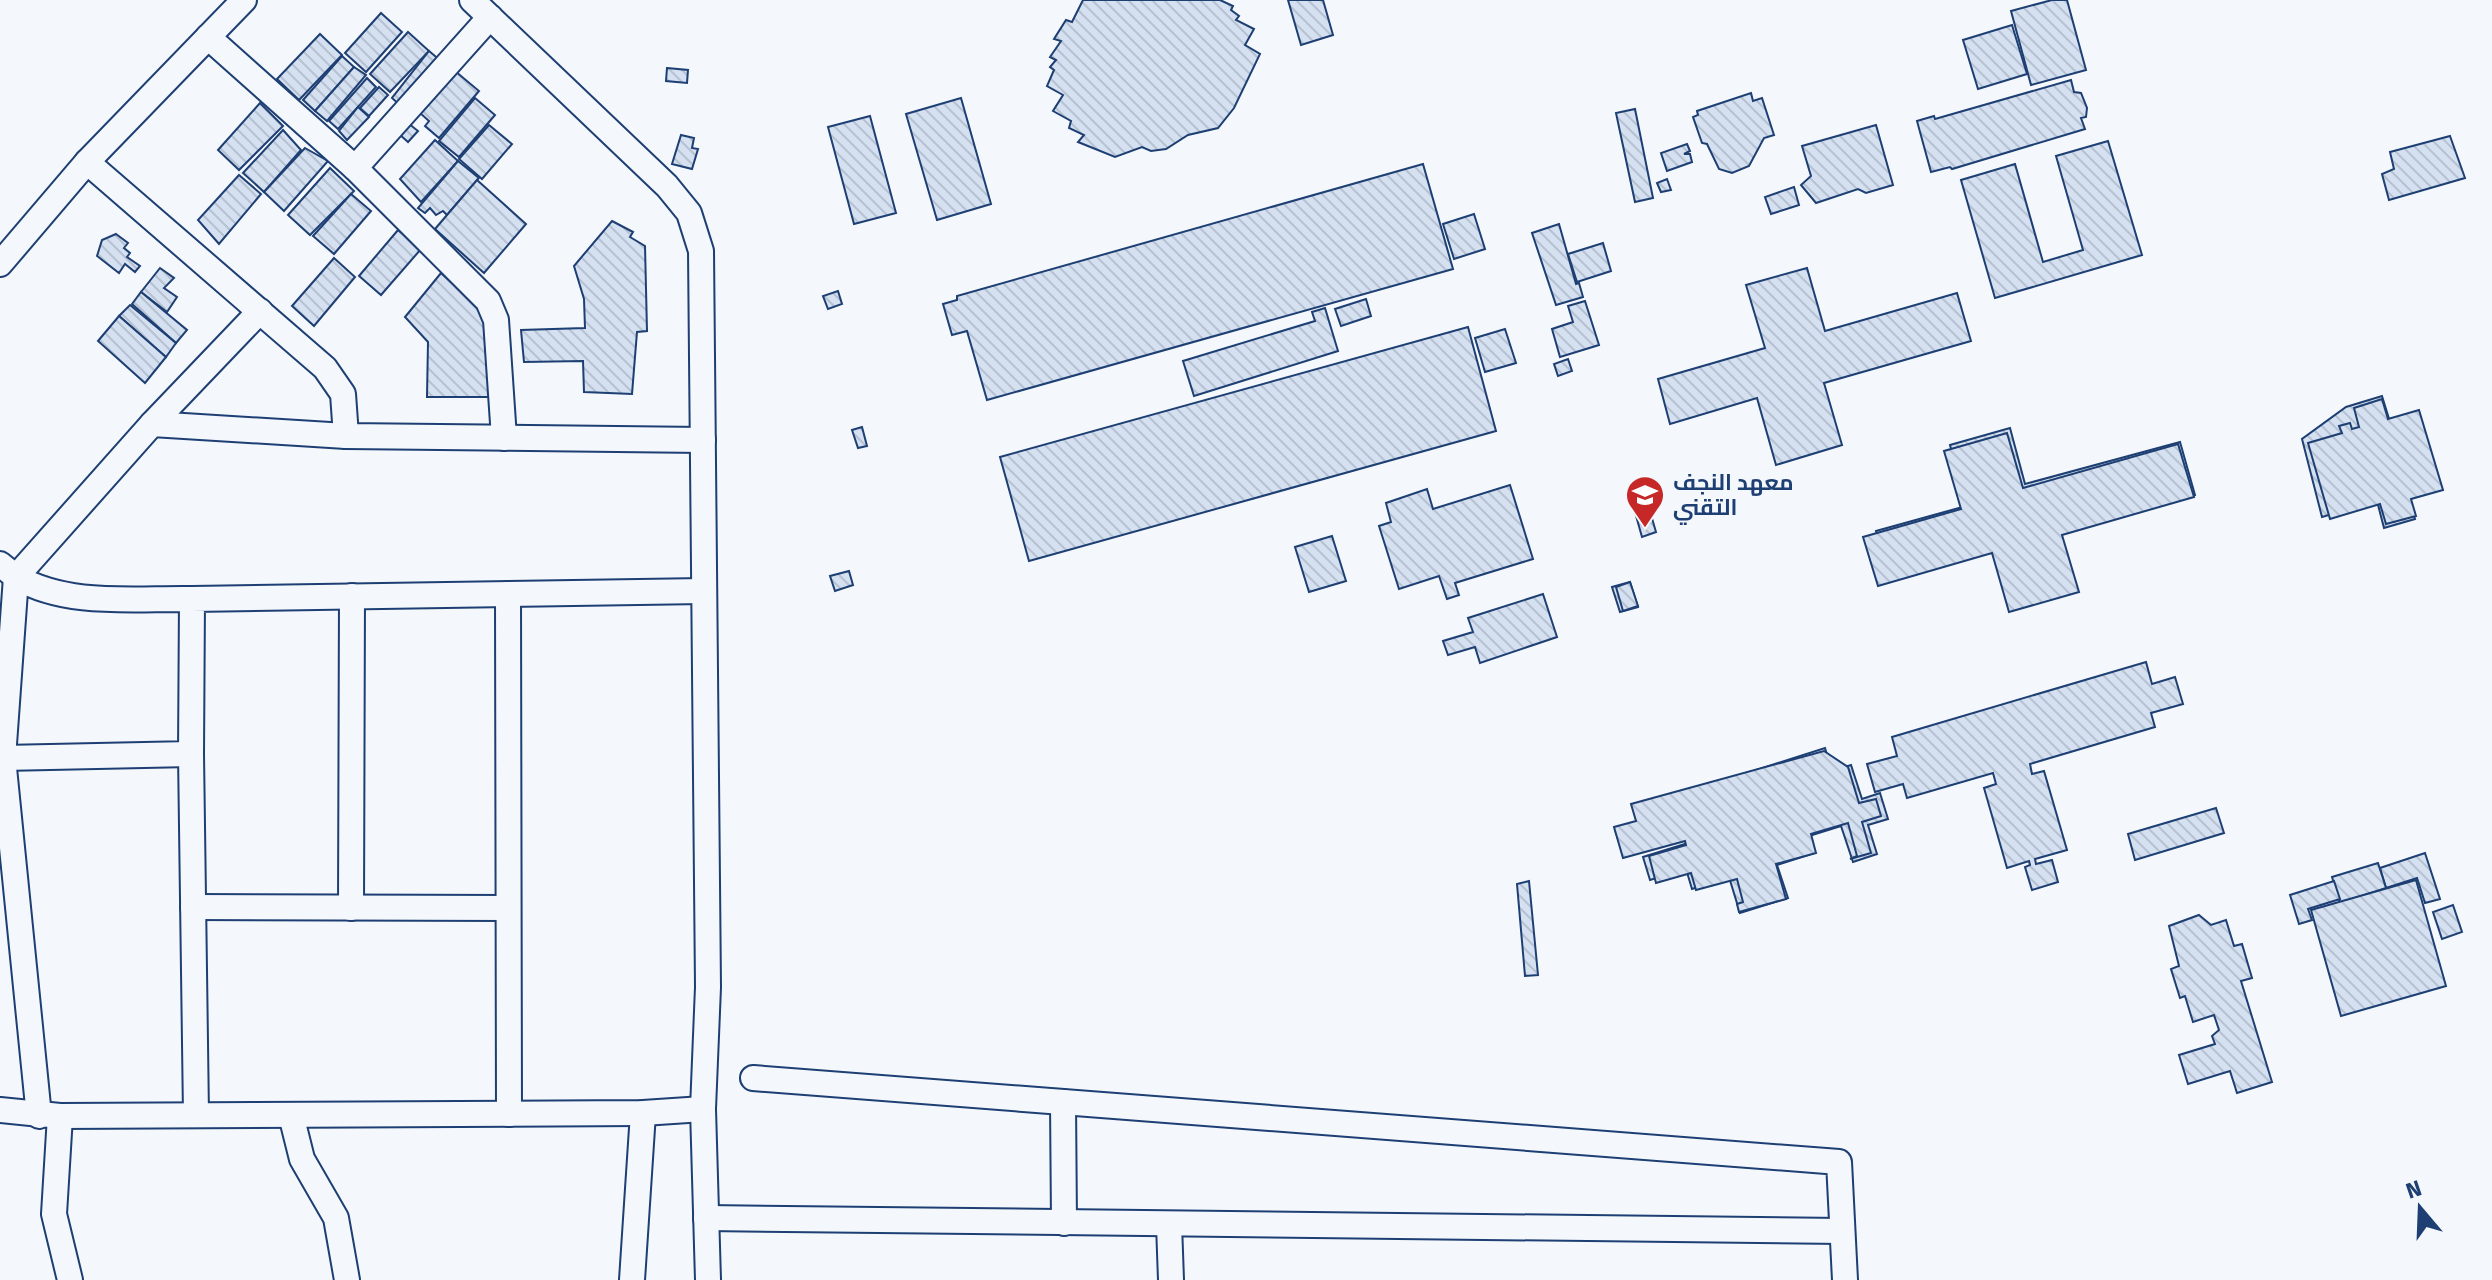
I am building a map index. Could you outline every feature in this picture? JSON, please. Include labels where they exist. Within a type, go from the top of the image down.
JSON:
[{"type":"street","points":[[0,264],[87,162],[244,0]]},
{"type":"street","points":[[472,0],[667,186],[689,213],[701,251],[708,987],[703,1109],[708,1280]]},
{"type":"street","points":[[355,168],[490,17]]},
{"type":"street","points":[[208,37],[355,168],[493,310],[504,438]]},
{"type":"street","points":[[87,162],[260,311],[335,381],[346,408],[346,436]]},
{"type":"street","points":[[70,1280],[54,1214],[49,1116],[9,904],[2,758],[8,570],[260,311]]},
{"type":"street","points":[[152,424],[346,436],[703,440]]},
{"type":"street","points":[[8,570],[43,591],[67,597],[192,599],[704,591]]},
{"type":"street","points":[[508,594],[509,1114]]},
{"type":"street","points":[[351,908],[352,596]]},
{"type":"street","points":[[192,599],[196,1115]]},
{"type":"street","points":[[2,758],[191,754]]},
{"type":"street","points":[[193,907],[508,908]]},
{"type":"street","points":[[753,1078],[1839,1162],[1845,1280]]},
{"type":"street","points":[[1063,1102],[1064,1223]]},
{"type":"street","points":[[0,1110],[49,1116],[643,1113],[703,1109]]},
{"type":"street","points":[[632,1280],[643,1113]]},
{"type":"street","points":[[291,1115],[302,1159],[336,1218],[347,1280]]},
{"type":"street","points":[[706,1218],[1842,1231]]},
{"type":"street","points":[[1169,1224],[1171,1280]]},
{"type":"building","points":[[1083,0],[1220,0],[1233,6],[1231,10],[1239,16],[1236,20],[1254,29],[1245,45],[1260,54],[1234,108],[1218,128],[1188,135],[1166,149],[1151,151],[1142,147],[1115,157],[1078,142],[1084,135],[1069,128],[1071,121],[1053,111],[1063,95],[1047,86],[1054,70],[1050,67],[1056,60],[1050,57],[1061,41],[1054,39],[1066,20],[1072,22]]},
{"type":"building","points":[[1288,0],[1323,0],[1333,35],[1301,45]]},
{"type":"building","points":[[2052,0],[2067,0],[2086,70],[2031,85],[2011,11]]},
{"type":"building","points":[[381,13],[402,32],[366,72],[345,53]]},
{"type":"building","points":[[2012,25],[2027,74],[1978,89],[1963,40]]},
{"type":"building","points":[[408,32],[429,51],[390,92],[370,74]]},
{"type":"building","points":[[320,34],[342,55],[299,100],[277,79]]},
{"type":"building","points":[[429,51],[441,61],[402,107],[392,98]]},
{"type":"building","points":[[342,56],[354,67],[315,111],[303,100]]},
{"type":"building","points":[[354,67],[366,75],[327,121],[315,111]]},
{"type":"building","points":[[667,68],[688,70],[687,83],[666,81]]},
{"type":"building","points":[[455,71],[479,91],[439,138],[425,126],[429,121],[420,113]]},
{"type":"building","points":[[367,78],[376,87],[338,129],[329,121]]},
{"type":"building","points":[[2071,80],[2074,92],[2081,93],[2087,108],[2086,117],[2081,118],[2085,129],[1952,169],[1931,172],[1917,121],[1934,116],[1935,119]]},
{"type":"building","points":[[379,87],[388,95],[369,116],[360,108]]},
{"type":"building","points":[[1751,93],[1753,101],[1762,98],[1774,135],[1764,138],[1749,166],[1732,173],[1719,169],[1707,144],[1702,143],[1693,117],[1698,115],[1697,111]]},
{"type":"building","points":[[475,98],[495,115],[459,157],[439,141]]},
{"type":"building","points":[[961,98],[991,204],[937,220],[906,114]]},
{"type":"building","points":[[260,103],[283,126],[239,170],[218,150]]},
{"type":"building","points":[[358,107],[369,117],[347,140],[339,131]]},
{"type":"building","points":[[1635,109],[1653,198],[1635,202],[1616,113]]},
{"type":"building","points":[[870,116],[896,213],[854,224],[828,127]]},
{"type":"building","points":[[408,123],[418,131],[408,142],[399,134]]},
{"type":"building","points":[[489,125],[512,144],[482,179],[459,159]]},
{"type":"building","points":[[1876,125],[1893,185],[1866,193],[1858,189],[1816,203],[1801,185],[1811,176],[1802,146]]},
{"type":"building","points":[[283,130],[301,150],[264,192],[243,173]]},
{"type":"building","points":[[681,135],[694,138],[692,148],[698,149],[692,169],[672,164]]},
{"type":"building","points":[[2450,136],[2465,178],[2389,200],[2382,174],[2394,169],[2390,152]]},
{"type":"building","points":[[435,140],[458,161],[421,202],[400,179]]},
{"type":"building","points":[[2108,141],[2142,255],[1995,298],[1961,180],[2015,164],[2043,262],[2083,250],[2056,156]]},
{"type":"building","points":[[1687,144],[1690,151],[1684,154],[1690,154],[1692,162],[1667,171],[1661,153]]},
{"type":"building","points":[[305,148],[328,161],[284,211],[264,192]]},
{"type":"building","points":[[458,161],[479,178],[447,215],[443,211],[436,215],[430,208],[425,213],[418,208]]},
{"type":"building","points":[[1423,164],[1453,269],[987,400],[967,331],[952,335],[943,304],[957,300],[957,296]]},
{"type":"building","points":[[330,168],[354,191],[310,235],[288,215]]},
{"type":"building","points":[[239,175],[261,194],[219,244],[198,220]]},
{"type":"building","points":[[1667,179],[1671,190],[1661,192],[1657,183]]},
{"type":"building","points":[[477,180],[526,224],[484,273],[435,229]]},
{"type":"building","points":[[1794,187],[1799,205],[1771,214],[1765,197]]},
{"type":"building","points":[[351,194],[371,211],[334,254],[313,236]]},
{"type":"building","points":[[1474,214],[1485,249],[1454,259],[1443,224]]},
{"type":"building","points":[[612,221],[633,232],[630,237],[645,246],[647,331],[637,332],[632,394],[584,392],[583,361],[524,362],[521,330],[585,328],[584,299],[574,266]]},
{"type":"building","points":[[1559,224],[1576,284],[1579,283],[1583,297],[1556,305],[1532,233]]},
{"type":"building","points":[[398,230],[421,249],[381,295],[359,276]]},
{"type":"building","points":[[116,234],[128,243],[124,248],[130,253],[127,257],[140,266],[135,272],[125,264],[119,273],[97,256],[102,240]]},
{"type":"building","points":[[1603,243],[1611,271],[1577,282],[1568,254]]},
{"type":"building","points":[[334,258],[355,277],[314,326],[292,306]]},
{"type":"building","points":[[160,268],[174,278],[164,288],[177,297],[167,312],[141,292]]},
{"type":"building","points":[[1807,268],[1825,331],[1957,293],[1971,341],[1824,383],[1842,445],[1776,465],[1757,398],[1670,424],[1658,379],[1765,348],[1746,285]]},
{"type":"building","points":[[441,273],[487,314],[491,397],[427,397],[428,342],[405,317]]},
{"type":"building","points":[[838,291],[842,304],[828,309],[823,296]]},
{"type":"building","points":[[141,292],[187,330],[176,343],[132,304]]},
{"type":"building","points":[[1366,299],[1371,316],[1341,326],[1335,309]]},
{"type":"building","points":[[1585,301],[1599,345],[1560,357],[1552,329],[1573,322],[1568,306]]},
{"type":"building","points":[[130,305],[176,343],[166,357],[119,316]]},
{"type":"building","points":[[1325,308],[1338,351],[1194,396],[1183,361],[1315,321],[1312,312]]},
{"type":"building","points":[[119,316],[166,357],[145,383],[98,341]]},
{"type":"building","points":[[1468,327],[1496,431],[1029,561],[1000,457]]},
{"type":"building","points":[[1505,329],[1516,363],[1485,372],[1475,338]]},
{"type":"building","points":[[1568,359],[1572,371],[1558,376],[1554,364]]},
{"type":"building","points":[[2382,396],[2390,422],[2418,414],[2440,487],[2408,496],[2415,519],[2384,528],[2377,501],[2322,517],[2302,439],[2346,407]]},
{"type":"building","points":[[2382,399],[2388,419],[2419,410],[2443,490],[2411,499],[2416,516],[2386,524],[2380,504],[2330,519],[2308,443],[2342,433],[2339,426],[2350,423],[2352,429],[2359,427],[2354,408]]},
{"type":"building","points":[[862,427],[867,446],[858,448],[852,430]]},
{"type":"building","points":[[2010,428],[2025,484],[2180,442],[2195,495],[2060,532],[2076,590],[2014,607],[1997,546],[1888,576],[1876,531],[1966,506],[1950,445]]},
{"type":"building","points":[[2007,433],[2023,488],[2178,444],[2194,497],[2062,535],[2079,592],[2009,612],[1992,553],[1878,586],[1863,537],[1961,509],[1944,451]]},
{"type":"building","points":[[1510,485],[1533,559],[1455,583],[1459,595],[1447,599],[1439,576],[1399,589],[1379,526],[1391,522],[1386,503],[1427,489],[1433,509]]},
{"type":"building","points":[[1647,501],[1656,532],[1642,537],[1633,505]]},
{"type":"building","points":[[1332,536],[1346,581],[1309,592],[1295,547]]},
{"type":"building","points":[[849,571],[853,585],[835,591],[830,576]]},
{"type":"building","points":[[1630,582],[1638,607],[1620,612],[1612,587]]},
{"type":"building","points":[[1630,582],[1638,606],[1623,611],[1616,587]]},
{"type":"building","points":[[1543,594],[1557,637],[1480,663],[1475,647],[1448,655],[1443,641],[1473,632],[1468,618]]},
{"type":"building","points":[[2146,662],[2152,684],[2175,677],[2183,704],[2151,713],[2155,727],[2030,764],[2032,774],[2044,771],[2067,850],[2035,859],[2036,864],[2052,860],[2058,882],[2032,890],[2025,867],[2030,865],[2029,861],[2007,868],[1984,788],[1996,784],[1993,773],[1907,798],[1903,784],[1875,792],[1867,764],[1897,756],[1892,737]]},
{"type":"building","points":[[1825,748],[1832,771],[1851,765],[1862,799],[1880,793],[1888,819],[1868,825],[1877,854],[1853,862],[1841,826],[1809,836],[1814,853],[1777,865],[1788,898],[1740,913],[1729,877],[1692,889],[1686,869],[1650,880],[1643,857],[1688,843],[1685,835],[1623,855],[1615,830],[1641,822],[1637,808]]},
{"type":"building","points":[[1824,751],[1848,767],[1859,803],[1876,799],[1881,816],[1862,822],[1871,853],[1850,859],[1857,856],[1848,823],[1811,834],[1816,853],[1776,864],[1786,899],[1739,912],[1737,904],[1743,902],[1737,879],[1696,890],[1691,873],[1656,883],[1649,856],[1686,845],[1685,841],[1623,858],[1614,827],[1636,821],[1631,804]]},
{"type":"building","points":[[2216,808],[2224,833],[2135,860],[2128,834]]},
{"type":"building","points":[[2425,853],[2440,899],[2425,903],[2417,878],[2386,888],[2380,868]]},
{"type":"building","points":[[2378,863],[2386,888],[2340,903],[2332,877]]},
{"type":"building","points":[[2416,880],[2446,986],[2341,1016],[2311,910]]},
{"type":"building","points":[[1529,881],[1538,975],[1525,976],[1517,884]]},
{"type":"building","points":[[2334,881],[2340,899],[2308,909],[2312,920],[2299,924],[2290,895]]},
{"type":"building","points":[[2453,905],[2462,932],[2442,939],[2433,912]]},
{"type":"building","points":[[2199,915],[2211,925],[2226,920],[2234,946],[2242,944],[2252,978],[2241,981],[2272,1082],[2237,1093],[2230,1071],[2188,1084],[2179,1055],[2215,1044],[2212,1036],[2219,1030],[2214,1015],[2193,1022],[2185,996],[2180,998],[2171,969],[2179,966],[2169,926]]},
{"type":"place","name":"معهد النجف التقني","points":[[1645,529]]}]
